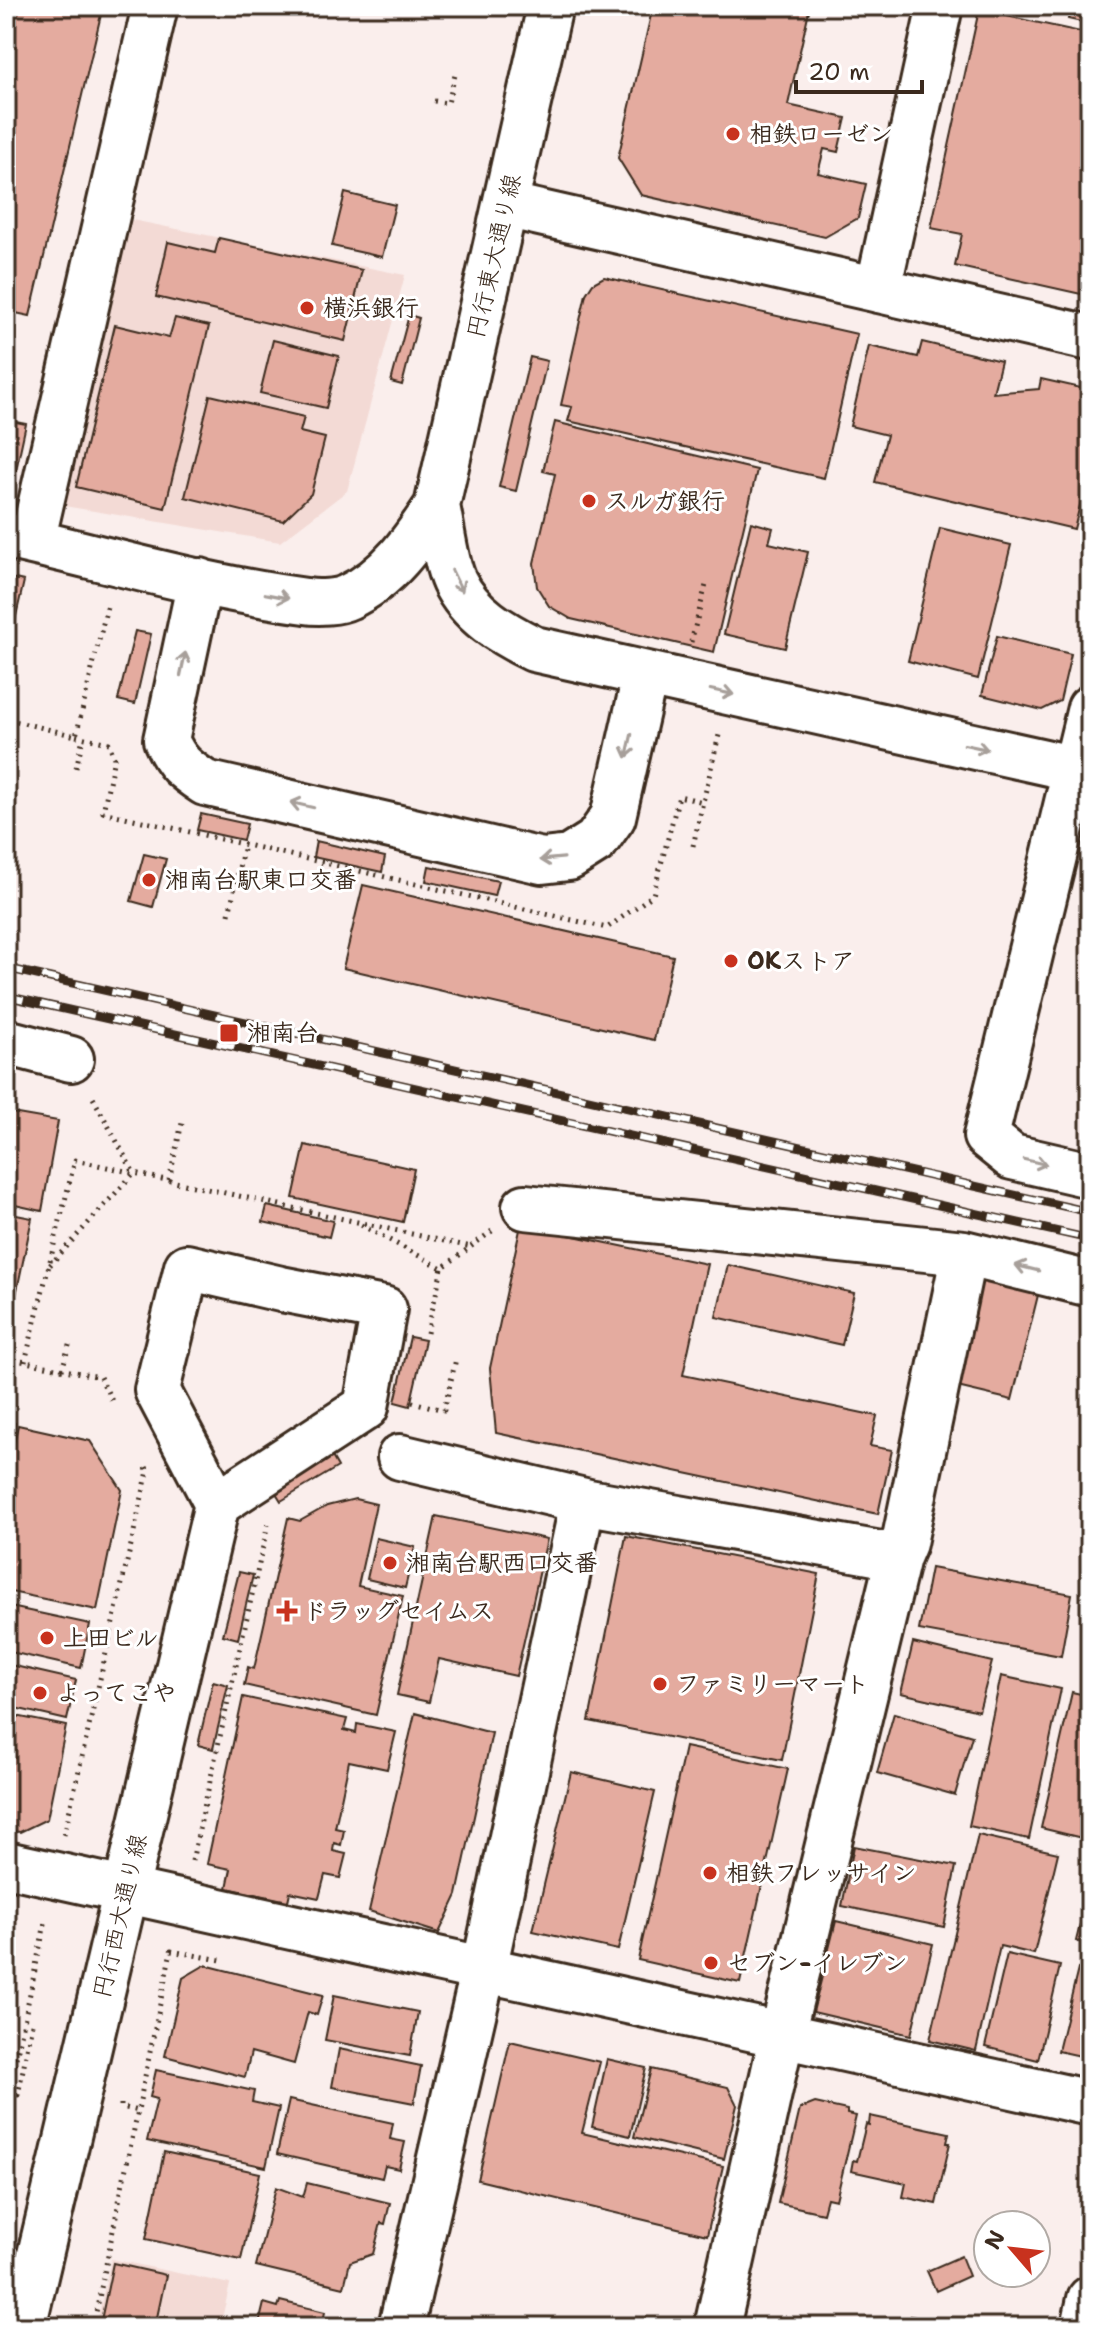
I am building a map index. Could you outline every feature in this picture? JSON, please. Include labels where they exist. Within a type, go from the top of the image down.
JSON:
[{"type":"street","points":[[155,6],[19,539],[200,581],[309,602],[345,599],[378,580],[409,549],[437,506]]},
{"type":"street","name":"円行東大通り線","points":[[437,506],[550,6]]},
{"type":"street","points":[[878,290],[940,6]]},
{"type":"street","points":[[505,205],[1090,338]]},
{"type":"street","points":[[437,506],[453,579],[472,608],[501,633],[534,649],[1076,769]]},
{"type":"street","points":[[200,581],[166,740],[175,760],[186,771],[205,783],[542,861],[569,858],[596,841],[613,817],[645,676]]},
{"type":"street","points":[[1090,708],[986,1136],[1012,1157],[1090,1175]]},
{"type":"street","points":[[6,1042],[71,1059]]},
{"type":"street","points":[[525,1207],[964,1253],[1090,1284]]},
{"type":"street","points":[[717,2327],[782,2035],[898,1557],[904,1543],[964,1253]]},
{"type":"street","points":[[187,1267],[384,1309],[366,1407],[217,1504],[157,1390],[187,1267]]},
{"type":"street","points":[[400,1457],[597,1504]]},
{"type":"street","points":[[401,2327],[484,1970],[583,1501],[898,1557]]},
{"type":"street","name":"円行西大通り線","points":[[23,2327],[217,1504]]},
{"type":"street","points":[[6,1864],[1090,2103]]},
{"type":"street","points":[[1084,2327],[1090,2299]]},
{"type":"path","points":[[434,101],[448,103],[456,71]]},
{"type":"path","points":[[687,657],[706,585]]},
{"type":"path","points":[[6,737],[10,720],[76,736],[111,590]]},
{"type":"path","points":[[76,768],[83,737]]},
{"type":"path","points":[[693,846],[703,802]]},
{"type":"path","points":[[229,914],[244,845]]},
{"type":"path","points":[[49,1267],[134,1173],[71,1059]]},
{"type":"path","points":[[169,1180],[182,1123]]},
{"type":"path","points":[[353,1221],[442,1268],[525,1207]]},
{"type":"path","points":[[62,1370],[70,1342]]},
{"type":"path","points":[[6,1358],[100,1377],[120,1417]]},
{"type":"path","points":[[412,1402],[444,1410],[456,1359]]},
{"type":"path","points":[[63,1837],[148,1471],[141,1457]]},
{"type":"path","points":[[190,1870],[270,1517]]},
{"type":"path","points":[[6,2105],[46,1919]]},
{"type":"path","points":[[93,2327],[171,1951],[232,1962]]},
{"type":"path","points":[[9,2094],[18,2095],[32,2024]]},
{"type":"shaded area","points":[[117,217],[405,275],[347,491],[280,542],[58,505]]},
{"type":"shaded area","points":[[111,2259],[230,2284],[220,2327],[96,2327]]},
{"type":"building","points":[[6,6],[103,6],[30,316],[6,311]]},
{"type":"building","name":"相鉄ローゼン","points":[[653,6],[810,6],[788,105],[846,118],[838,152],[824,149],[818,173],[866,184],[858,218],[825,237],[641,195],[618,158]]},
{"type":"building","points":[[1071,6],[1090,6],[1090,24],[1068,19]]},
{"type":"building","points":[[979,10],[1090,34],[1090,296],[955,266],[962,234],[931,228]]},
{"type":"building","points":[[345,193],[395,205],[382,257],[332,246]]},
{"type":"building","points":[[219,238],[362,270],[345,341],[156,297],[168,242],[215,253]]},
{"type":"building","points":[[604,277],[857,334],[824,478],[568,421],[572,407],[561,405],[586,294],[593,283]]},
{"type":"building","points":[[409,315],[419,318],[402,385],[391,382]]},
{"type":"building","points":[[175,318],[209,326],[165,508],[76,487],[115,325],[169,338]]},
{"type":"building","points":[[273,340],[339,356],[326,408],[260,393]]},
{"type":"building","points":[[922,342],[1001,361],[993,393],[1039,389],[1041,379],[1090,390],[1090,465],[1074,529],[875,482],[887,435],[850,426],[869,346],[918,357]]},
{"type":"building","points":[[530,357],[547,361],[516,491],[499,487]]},
{"type":"building","points":[[210,395],[304,417],[300,432],[325,438],[311,494],[283,521],[185,497]]},
{"type":"building","points":[[6,420],[26,424],[16,470],[6,468]]},
{"type":"building","points":[[555,422],[757,470],[714,652],[571,619],[549,606],[537,587],[534,563],[555,474],[543,471]]},
{"type":"building","points":[[751,522],[773,528],[769,543],[808,552],[785,648],[724,634]]},
{"type":"building","points":[[940,528],[1011,545],[978,679],[908,661]]},
{"type":"building","points":[[6,577],[24,581],[6,660]]},
{"type":"building","points":[[135,631],[151,634],[135,704],[118,700]]},
{"type":"building","points":[[997,636],[1071,654],[1060,701],[1042,710],[982,695]]},
{"type":"building","points":[[201,814],[247,824],[243,840],[197,830]]},
{"type":"building","points":[[316,841],[385,857],[382,872],[313,857]]},
{"type":"building","name":"湘南台駅東口交番","points":[[144,854],[166,859],[153,907],[131,901]]},
{"type":"building","points":[[429,866],[498,881],[494,896],[426,881]]},
{"type":"building","points":[[363,885],[673,956],[654,1040],[343,968]]},
{"type":"building","points":[[6,1112],[58,1121],[42,1211],[6,1203]]},
{"type":"building","points":[[305,1145],[414,1169],[403,1222],[293,1198]]},
{"type":"building","points":[[267,1206],[333,1221],[329,1237],[263,1222]]},
{"type":"building","points":[[6,1213],[32,1218],[10,1324],[6,1324]]},
{"type":"building","points":[[521,1225],[707,1264],[683,1375],[877,1416],[870,1446],[892,1450],[878,1514],[496,1433],[490,1368]]},
{"type":"building","points":[[728,1265],[854,1293],[842,1345],[716,1317]]},
{"type":"building","points":[[983,1268],[1041,1283],[1012,1400],[953,1386]]},
{"type":"building","points":[[410,1337],[425,1340],[410,1406],[395,1402]]},
{"type":"building","points":[[6,1421],[15,1423],[6,1466]]},
{"type":"building","points":[[18,1425],[90,1441],[122,1490],[97,1610],[6,1591],[6,1479]]},
{"type":"building","points":[[330,1453],[338,1467],[281,1501],[273,1488]]},
{"type":"building","points":[[355,1499],[376,1504],[358,1586],[403,1596],[376,1715],[244,1685],[248,1667],[254,1669],[288,1518],[300,1521],[327,1506]]},
{"type":"building","points":[[436,1516],[547,1539],[516,1676],[439,1659],[429,1702],[397,1695]]},
{"type":"building","points":[[626,1536],[819,1574],[782,1760],[589,1721]]},
{"type":"building","name":"湘南台駅西口交番","points":[[376,1538],[415,1547],[405,1588],[367,1579]]},
{"type":"building","points":[[931,1568],[1072,1594],[1061,1656],[919,1630]]},
{"type":"building","points":[[239,1572],[253,1575],[238,1639],[223,1635]]},
{"type":"building","name":"上田ビル","points":[[6,1606],[90,1624],[81,1668],[6,1651]]},
{"type":"building","points":[[913,1643],[992,1662],[979,1711],[901,1693]]},
{"type":"building","name":"よってこや","points":[[6,1664],[76,1680],[67,1720],[6,1706]]},
{"type":"building","points":[[1001,1676],[1061,1689],[1029,1839],[969,1826]]},
{"type":"building","points":[[213,1681],[228,1685],[213,1749],[198,1745]]},
{"type":"building","points":[[1072,1692],[1090,1696],[1090,1822],[1086,1839],[1041,1828]]},
{"type":"building","points":[[243,1697],[347,1719],[344,1730],[356,1733],[357,1724],[396,1732],[387,1769],[349,1761],[335,1828],[344,1830],[341,1845],[334,1843],[333,1851],[346,1854],[340,1878],[325,1875],[319,1898],[290,1892],[288,1901],[227,1888],[231,1869],[207,1864]]},
{"type":"building","points":[[415,1713],[492,1733],[457,1895],[439,1933],[369,1911]]},
{"type":"building","points":[[894,1713],[972,1736],[955,1795],[877,1773]]},
{"type":"building","points":[[6,1714],[66,1726],[47,1819],[20,1832],[6,1830]]},
{"type":"building","points":[[685,1747],[788,1769],[740,1983],[638,1960]]},
{"type":"building","points":[[571,1772],[655,1792],[618,1950],[533,1931]]},
{"type":"building","points":[[978,1835],[1058,1853],[1034,1954],[1000,1946],[976,2051],[930,2040]]},
{"type":"building","points":[[854,1846],[956,1866],[944,1927],[842,1906]]},
{"type":"building","points":[[1090,1884],[1090,1945],[1076,1941]]},
{"type":"building","points":[[836,1921],[933,1944],[911,2035],[813,2012]]},
{"type":"building","points":[[1007,1954],[1060,1966],[1038,2060],[985,2047]]},
{"type":"building","points":[[205,1965],[323,1995],[317,2015],[308,2012],[294,2064],[251,2052],[245,2077],[165,2056],[183,1978]]},
{"type":"building","points":[[1078,1969],[1090,1972],[1090,2058],[1058,2051]]},
{"type":"building","points":[[334,1995],[418,2012],[410,2056],[325,2040]]},
{"type":"building","points":[[510,2041],[600,2062],[582,2133],[723,2166],[707,2235],[478,2180]]},
{"type":"building","points":[[339,2049],[421,2066],[414,2103],[332,2087]]},
{"type":"building","points":[[607,2059],[646,2068],[630,2136],[592,2127]]},
{"type":"building","points":[[651,2069],[728,2087],[737,2105],[724,2159],[634,2137]]},
{"type":"building","points":[[156,2070],[254,2091],[252,2102],[279,2108],[266,2167],[147,2141],[157,2099],[150,2097]]},
{"type":"building","points":[[289,2100],[393,2123],[390,2139],[405,2142],[399,2169],[385,2166],[382,2178],[277,2154]]},
{"type":"building","points":[[815,2103],[847,2110],[847,2114],[856,2116],[836,2200],[827,2198],[823,2213],[778,2203],[800,2109]]},
{"type":"building","points":[[870,2116],[949,2133],[947,2143],[950,2143],[936,2204],[903,2197],[906,2183],[851,2171],[853,2160],[857,2161]]},
{"type":"building","points":[[164,2152],[260,2173],[241,2260],[146,2239]]},
{"type":"building","points":[[307,2183],[390,2203],[373,2254],[350,2262],[344,2287],[256,2266],[276,2187],[303,2197]]},
{"type":"building","points":[[961,2256],[969,2276],[936,2291],[927,2271]]},
{"type":"building","points":[[113,2263],[166,2275],[155,2327],[100,2325]]},
{"type":"building","points":[[280,2301],[325,2312],[322,2327],[252,2327],[253,2323],[259,2324],[264,2303],[278,2307]]},
{"type":"building","points":[[910,2316],[961,2325],[961,2327],[908,2327]]},
{"type":"railway","points":[[6,968],[1090,1212]]},
{"type":"railway","points":[[6,996],[1090,1239]]},
{"type":"place","name":"相鉄ローゼン","points":[[733,134]]},
{"type":"place","name":"横浜銀行","points":[[307,308]]},
{"type":"place","name":"スルガ銀行","points":[[589,501]]},
{"type":"place","name":"湘南台駅東口交番","points":[[149,880]]},
{"type":"place","name":"OKストア","points":[[731,961]]},
{"type":"place","name":"湘南台","points":[[229,1033]]},
{"type":"place","name":"湘南台駅西口交番","points":[[390,1563]]},
{"type":"place","name":"ドラッグセイムス","points":[[287,1611]]},
{"type":"place","name":"上田ビル","points":[[47,1638]]},
{"type":"place","name":"ファミリーマート","points":[[660,1684]]},
{"type":"place","name":"よってこや","points":[[40,1693]]},
{"type":"place","name":"相鉄フレッサイン","points":[[710,1873]]},
{"type":"place","name":"セブン-イレブン","points":[[711,1963]]}]
